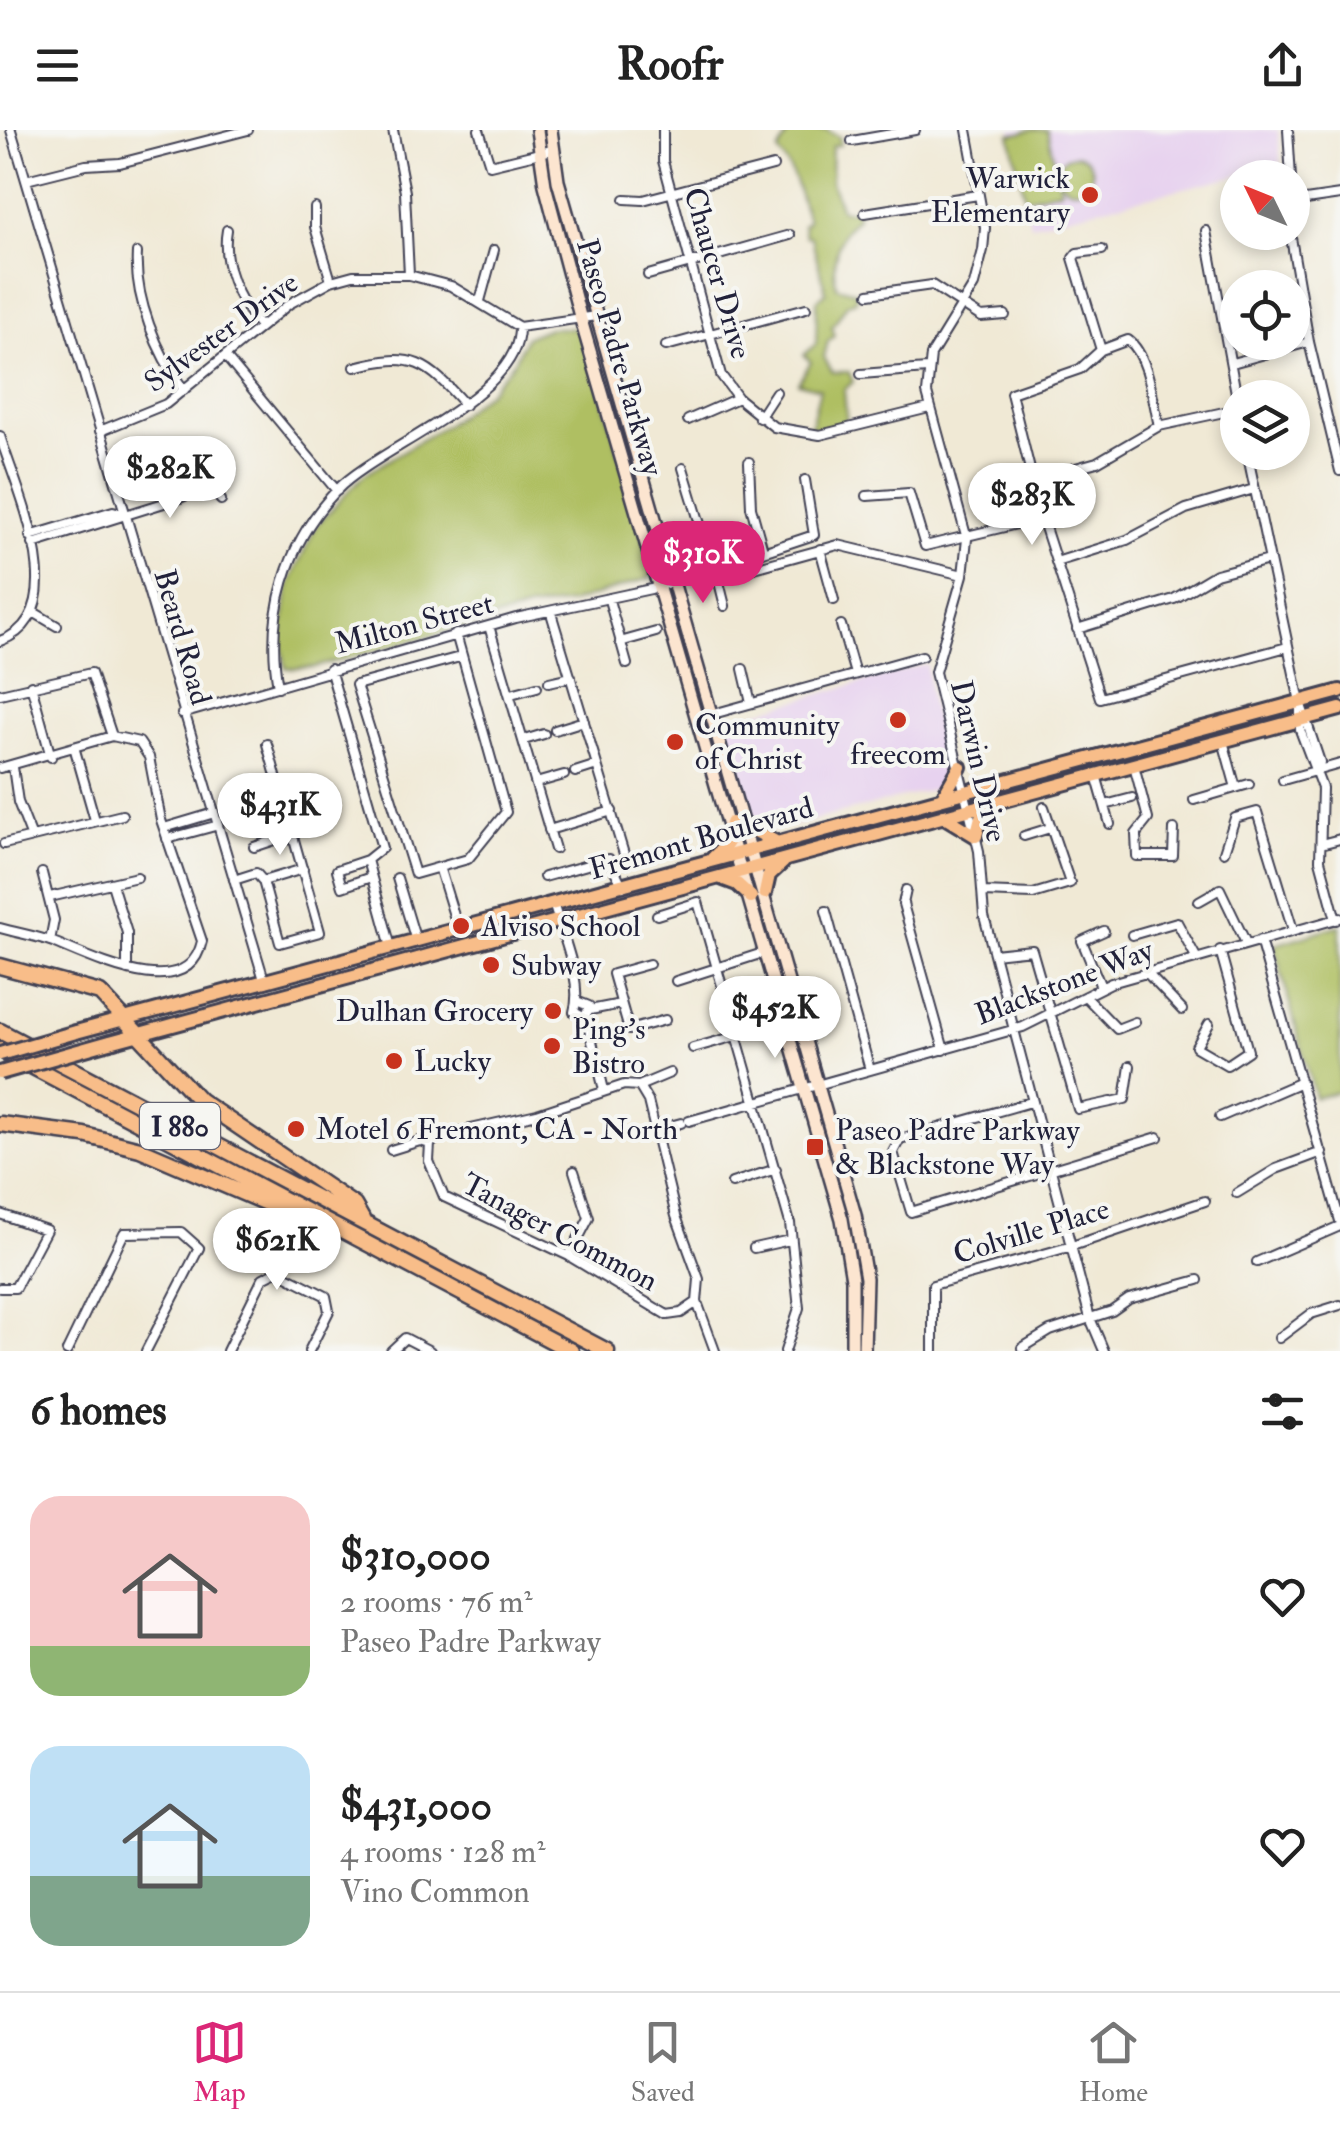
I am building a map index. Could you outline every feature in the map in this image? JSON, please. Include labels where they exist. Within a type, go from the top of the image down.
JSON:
[{"type":"highway","points":[[0,966],[88,986],[110,1000],[136,1036],[198,1100],[354,1205],[362,1219]]},
{"type":"highway","name":"I 880","points":[[0,1031],[607,1351]]},
{"type":"highway","name":"I 880","points":[[0,1055],[555,1351]]},
{"type":"highway","name":"I 880","points":[[0,1055],[571,1351]]},
{"type":"highway","points":[[0,1124],[84,1135],[140,1150],[306,1220]]},
{"type":"main road","name":"Paseo Padre Parkway","points":[[537,130],[538,153],[582,320],[690,688],[731,823],[746,851],[820,1084],[862,1248],[867,1314],[864,1351]]},
{"type":"main road","name":"Paseo Padre Parkway","points":[[550,130],[596,316],[746,826],[746,851]]},
{"type":"main road","points":[[690,688],[710,730],[719,733]]},
{"type":"main road","name":"Fremont Boulevard","points":[[0,1074],[382,970],[556,913],[623,886],[1340,691]]},
{"type":"main road","name":"Fremont Boulevard","points":[[0,1055],[122,1019],[460,932],[718,878],[1340,709]]},
{"type":"main road","points":[[942,797],[953,786],[960,768]]},
{"type":"main road","points":[[943,816],[976,836],[981,817],[1000,800]]},
{"type":"main road","points":[[708,862],[727,844],[731,823]]},
{"type":"main road","points":[[746,826],[777,842]]},
{"type":"main road","points":[[718,878],[758,895],[769,875],[788,859]]},
{"type":"main road","name":"Paseo Padre Parkway","points":[[758,895],[766,952],[849,1250],[852,1351]]},
{"type":"main road","points":[[382,970],[394,959],[454,943],[460,932]]},
{"type":"street","name":"Beard Road","points":[[11,130],[211,814],[265,983]]},
{"type":"street","points":[[26,180],[86,165],[120,163],[248,130]]},
{"type":"street","points":[[394,130],[405,192],[409,274]]},
{"type":"street","points":[[479,130],[490,165],[552,150]]},
{"type":"street","name":"Chaucer Drive","points":[[663,130],[664,160],[690,264],[721,374],[738,398],[759,418],[794,433],[820,435],[929,408]]},
{"type":"street","points":[[852,141],[915,130]]},
{"type":"street","points":[[862,374],[927,369],[974,285],[984,228],[968,130]]},
{"type":"street","points":[[1289,130],[1290,160]]},
{"type":"street","points":[[625,199],[672,192],[773,166]]},
{"type":"street","points":[[865,212],[978,194]]},
{"type":"street","points":[[1310,199],[1340,195]]},
{"type":"street","points":[[315,208],[315,227],[331,281]]},
{"type":"street","points":[[227,230],[224,246],[239,296],[259,326]]},
{"type":"street","points":[[1206,231],[1234,380]]},
{"type":"street","points":[[648,276],[790,235]]},
{"type":"street","points":[[480,300],[486,291],[494,250]]},
{"type":"street","points":[[1101,350],[1072,258],[1077,253],[1102,250]]},
{"type":"street","points":[[137,253],[136,270],[160,354],[184,390]]},
{"type":"street","name":"Sylvester Drive","points":[[100,431],[144,416],[184,390],[259,326],[331,281],[374,273],[409,274],[452,286],[519,327]]},
{"type":"street","points":[[870,294],[932,285],[981,316],[1005,316]]},
{"type":"street","points":[[666,346],[806,308]]},
{"type":"street","points":[[278,687],[273,649],[282,584],[300,542],[337,491],[362,470],[465,406],[510,356],[519,327],[596,316]]},
{"type":"street","points":[[1159,426],[1136,346],[1128,340],[1101,350],[1080,369],[1011,393],[1042,518],[1100,698],[1287,647]]},
{"type":"street","points":[[1310,346],[1339,470]]},
{"type":"street","points":[[224,356],[337,491]]},
{"type":"street","points":[[355,367],[386,358],[423,364],[436,371],[465,406]]},
{"type":"street","points":[[1232,364],[1246,360]]},
{"type":"street","name":"Darwin Drive","points":[[927,369],[929,408],[967,539],[963,575],[935,672],[976,836],[984,916],[1090,1318],[1104,1351]]},
{"type":"street","points":[[759,418],[776,392]]},
{"type":"street","points":[[688,420],[738,398]]},
{"type":"street","points":[[1032,480],[1097,462],[1159,426],[1220,411]]},
{"type":"street","points":[[0,436],[32,540],[40,592],[34,613],[0,641]]},
{"type":"street","points":[[749,462],[750,508],[763,550]]},
{"type":"street","points":[[683,468],[712,567]]},
{"type":"street","points":[[1250,470],[1311,765],[1317,770],[1322,788],[1320,860],[1338,919]]},
{"type":"street","name":"Milton Street","points":[[182,714],[453,635],[662,586],[814,535],[805,480]]},
{"type":"street","points":[[32,540],[180,498],[208,484],[221,500]]},
{"type":"street","points":[[1056,562],[1127,540],[1186,509],[1254,488]]},
{"type":"street","points":[[867,496],[910,493],[925,546],[1042,518]]},
{"type":"street","points":[[726,606],[718,578],[838,545],[963,575]]},
{"type":"street","points":[[820,550],[834,600]]},
{"type":"street","points":[[1077,629],[1174,599],[1216,574],[1269,560]]},
{"type":"street","points":[[608,600],[626,664]]},
{"type":"street","points":[[34,613],[56,626]]},
{"type":"street","points":[[552,613],[628,864]]},
{"type":"street","points":[[842,625],[855,674]]},
{"type":"street","points":[[489,626],[555,850]]},
{"type":"street","points":[[620,642],[656,632]]},
{"type":"street","points":[[453,635],[460,657],[506,812],[468,859],[415,874],[356,685],[460,657]]},
{"type":"street","points":[[713,714],[922,656]]},
{"type":"street","points":[[330,669],[382,848],[367,860],[336,870],[342,887],[371,877]]},
{"type":"street","points":[[743,670],[752,703]]},
{"type":"street","points":[[0,694],[92,673],[112,736]]},
{"type":"street","points":[[550,682],[571,677]]},
{"type":"street","points":[[31,685],[50,757]]},
{"type":"street","points":[[511,694],[537,687]]},
{"type":"street","points":[[555,730],[584,721]]},
{"type":"street","points":[[524,740],[544,734]]},
{"type":"street","points":[[0,768],[75,750],[112,736],[126,736],[146,749],[167,840],[202,941],[198,958],[188,968],[156,973],[127,970],[50,941],[0,928]]},
{"type":"street","points":[[1223,740],[1236,788]]},
{"type":"street","points":[[234,880],[256,873],[263,881],[280,943],[320,932],[267,744]]},
{"type":"street","points":[[75,750],[95,820]]},
{"type":"street","points":[[576,772],[598,764]]},
{"type":"street","points":[[1282,780],[1340,764]]},
{"type":"street","points":[[1134,765],[1148,819],[1136,834],[1137,856],[1172,856],[1174,830]]},
{"type":"street","points":[[13,767],[18,802],[30,835]]},
{"type":"street","points":[[536,784],[564,775]]},
{"type":"street","points":[[1096,775],[1110,824]]},
{"type":"street","points":[[1194,800],[1249,784]]},
{"type":"street","points":[[1104,806],[1132,798]]},
{"type":"street","points":[[983,892],[1033,894],[1070,883],[1044,807]]},
{"type":"street","points":[[549,830],[612,811]]},
{"type":"street","points":[[1224,852],[1235,818],[1256,812],[1293,930]]},
{"type":"street","points":[[164,828],[211,814]]},
{"type":"street","points":[[4,844],[122,815]]},
{"type":"street","points":[[167,840],[215,826]]},
{"type":"street","points":[[1024,836],[1050,828]]},
{"type":"street","points":[[254,847],[293,834]]},
{"type":"street","points":[[1321,844],[1340,839]]},
{"type":"street","points":[[583,852],[587,865]]},
{"type":"street","points":[[367,860],[392,950]]},
{"type":"street","points":[[544,877],[612,860],[623,886]]},
{"type":"street","points":[[263,881],[303,869]]},
{"type":"street","points":[[440,870],[460,932]]},
{"type":"street","points":[[42,873],[54,930],[50,941]]},
{"type":"street","points":[[50,897],[137,876]]},
{"type":"street","points":[[398,878],[417,943]]},
{"type":"street","points":[[112,884],[127,933],[127,970]]},
{"type":"street","points":[[1199,900],[1220,889],[1246,943]]},
{"type":"street","points":[[906,890],[903,904],[944,1050]]},
{"type":"street","points":[[657,914],[698,902],[776,1169],[790,1240],[799,1308],[785,1351]]},
{"type":"street","points":[[826,912],[870,1070]]},
{"type":"street","points":[[556,913],[579,1002],[574,1014],[620,1004]]},
{"type":"street","name":"Blackstone Way","points":[[655,1130],[1013,1030],[1051,1016],[1100,988],[1146,972],[1338,919]]},
{"type":"street","points":[[1132,935],[1177,922],[1196,956]]},
{"type":"street","points":[[1100,988],[1082,941],[1104,931]]},
{"type":"street","points":[[1257,1262],[1340,1224],[1260,940]]},
{"type":"street","points":[[994,954],[1030,948],[1078,1109],[1125,1099],[1130,1066]]},
{"type":"street","points":[[1208,1024],[1196,1046],[1228,1065],[1248,1051],[1220,950]]},
{"type":"street","points":[[676,982],[766,952]]},
{"type":"street","points":[[649,964],[613,974],[620,1004],[629,1030],[665,1020]]},
{"type":"street","points":[[1146,972],[1182,1010]]},
{"type":"street","points":[[1085,996],[1117,1029],[1135,1022]]},
{"type":"street","points":[[579,1002],[586,1002],[604,1090]]},
{"type":"street","points":[[693,1048],[736,1036]]},
{"type":"street","points":[[391,1150],[420,1142],[429,1148],[440,1136],[538,1114],[604,1090],[638,1086],[670,1073]]},
{"type":"street","points":[[1220,1117],[1301,1082]]},
{"type":"street","points":[[638,1086],[648,1101],[676,1216],[700,1279],[698,1302],[715,1351]]},
{"type":"street","points":[[1031,1102],[896,1142],[893,1152],[911,1212],[1158,1137]]},
{"type":"street","name":"Tanager Common","points":[[429,1148],[436,1186],[444,1197],[569,1256],[667,1315],[681,1313],[698,1302]]},
{"type":"street","points":[[1236,1192],[1276,1169],[1322,1152]]},
{"type":"street","points":[[732,1183],[776,1169]]},
{"type":"street","points":[[569,1256],[589,1218],[574,1171]]},
{"type":"street","name":"Colville Place","points":[[933,1351],[933,1285],[1072,1246],[1205,1201]]},
{"type":"street","points":[[0,1214],[46,1230],[15,1288],[0,1288]]},
{"type":"street","points":[[67,1351],[124,1232],[181,1232],[199,1248],[146,1351]]},
{"type":"street","points":[[754,1248],[790,1240]]},
{"type":"street","points":[[227,1351],[264,1278],[277,1271],[326,1296],[329,1311],[309,1351]]},
{"type":"street","points":[[1022,1348],[1050,1331],[1129,1299],[1198,1280]]},
{"type":"street","points":[[1280,1338],[1311,1314],[1340,1305]]},
{"type":"street","points":[[391,1351],[405,1338],[430,1351]]},
{"type":"shaded area","name":"Warwick Elementary","points":[[1012,130],[1278,130],[1281,160],[1220,160],[1220,180],[1030,225]]},
{"type":"shaded area","points":[[927,664],[931,703],[951,775],[943,787],[771,831],[758,826],[721,722]]},
{"type":"green space","points":[[790,130],[826,130],[840,137],[840,145],[832,146],[831,182],[841,210],[856,211],[857,219],[844,232],[834,269],[837,287],[856,292],[856,300],[847,304],[832,327],[835,336],[828,341],[824,357],[832,372],[849,372],[853,382],[844,390],[847,424],[810,429],[820,389],[798,383],[811,362],[804,355],[816,344],[817,300],[826,293],[811,237],[805,236],[803,225],[808,221],[799,193],[778,152]]},
{"type":"green space","points":[[1047,130],[1061,190],[1025,198],[1010,135]]},
{"type":"green space","points":[[1075,155],[1087,160],[1092,172],[1087,184],[1075,189],[1063,184],[1058,172],[1063,160]]},
{"type":"green space","points":[[549,328],[575,328],[586,339],[653,571],[650,578],[571,603],[529,609],[315,667],[286,669],[281,641],[289,584],[316,526],[364,475],[449,423],[488,392],[513,363],[526,337]]},
{"type":"green space","points":[[1340,925],[1340,1091],[1315,1098],[1274,945]]},
{"type":"place","name":"Warwick Elementary","points":[[1090,195]]},
{"type":"place","name":"freecom","points":[[898,720]]},
{"type":"place","name":"Community of Christ","points":[[675,742]]},
{"type":"place","name":"Alviso School","points":[[461,926]]},
{"type":"place","name":"Subway","points":[[491,965]]},
{"type":"place","name":"Dulhan Grocery","points":[[553,1011]]},
{"type":"place","name":"Ping's Bistro","points":[[552,1046]]},
{"type":"place","name":"Lucky","points":[[394,1061]]},
{"type":"place","name":"Motel 6 Fremont, CA - North","points":[[296,1129]]},
{"type":"place","name":"Paseo Padre Parkway & Blackstone Way","points":[[815,1147]]}]
